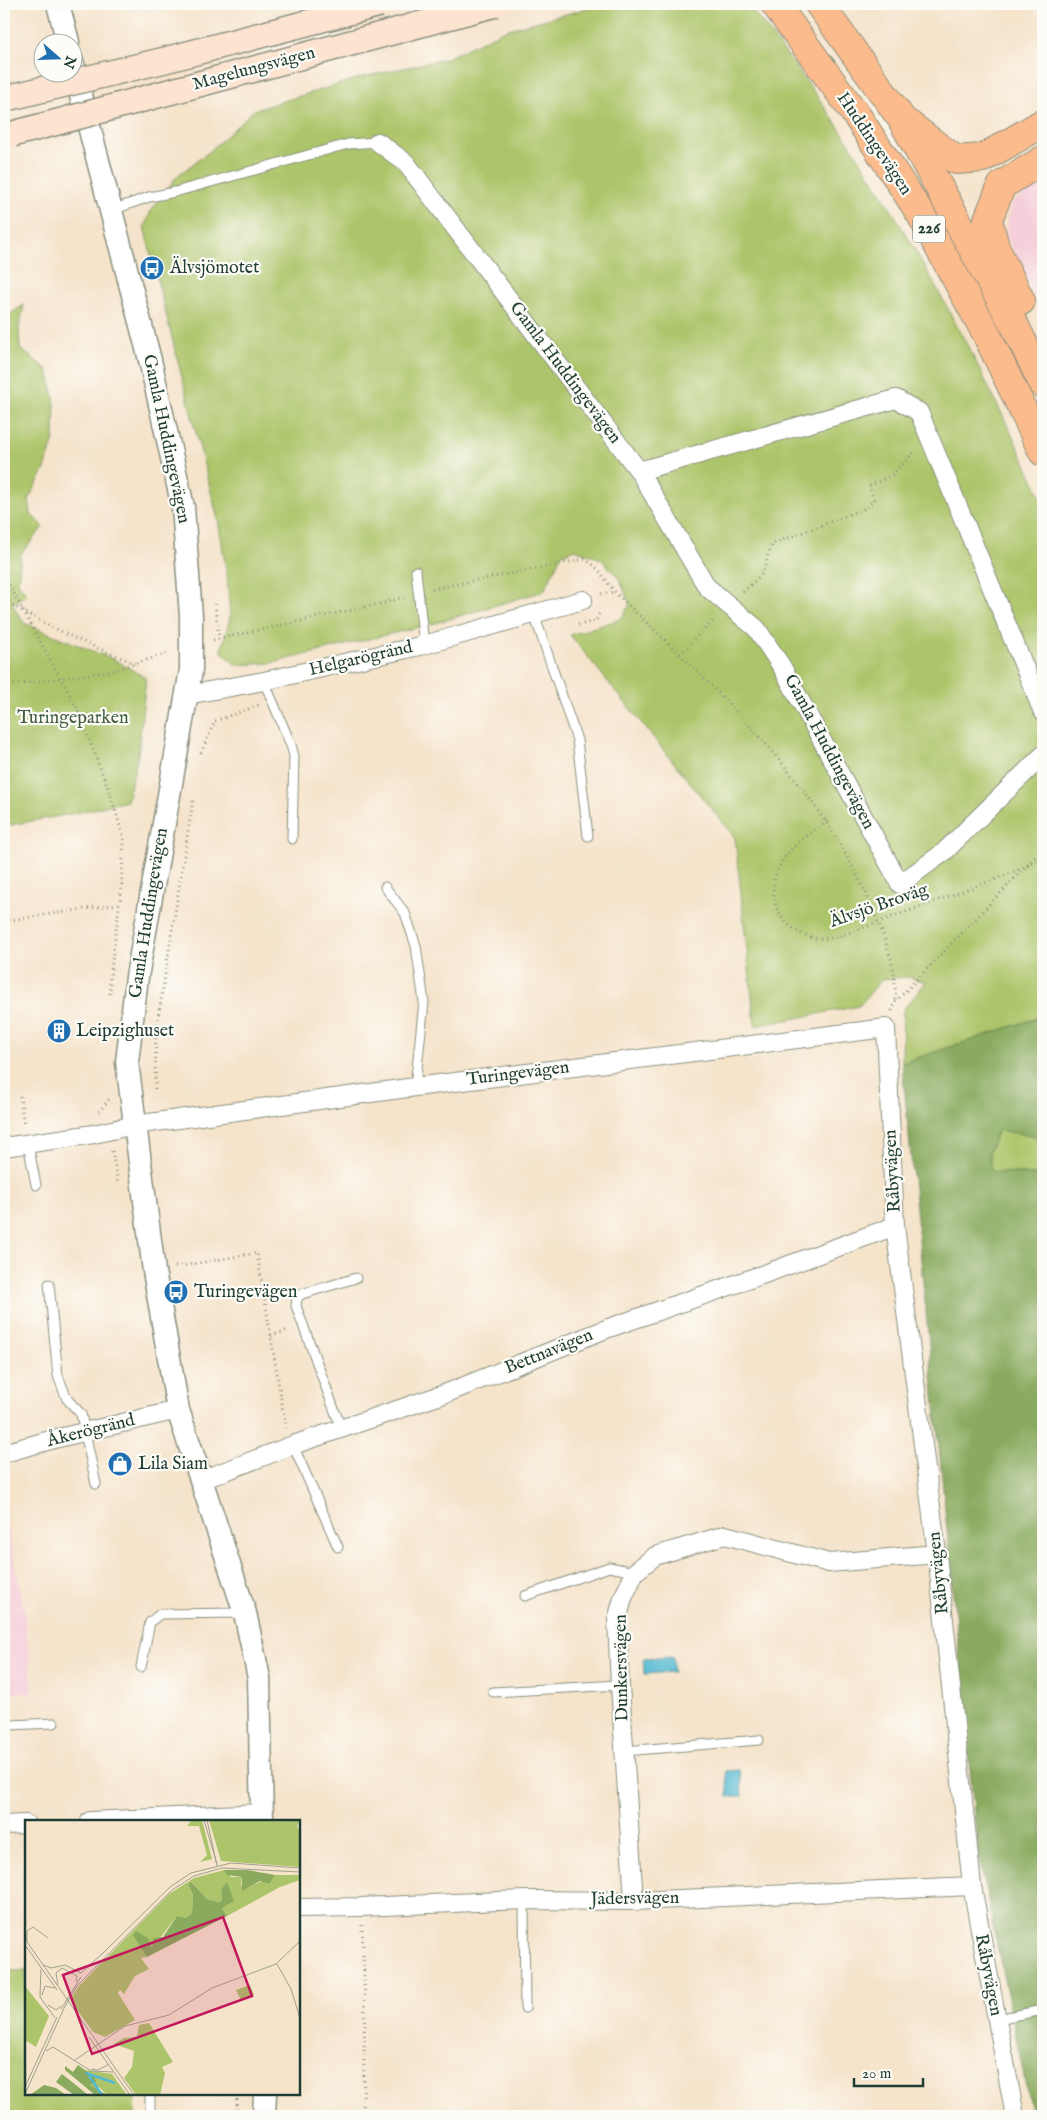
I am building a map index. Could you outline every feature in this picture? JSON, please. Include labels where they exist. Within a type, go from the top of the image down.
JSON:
[{"type":"main road","name":"Magelungsvägen","points":[[7,98],[165,60],[380,4]]},
{"type":"main road","name":"Magelungsvägen","points":[[13,134],[496,4]]},
{"type":"main road","name":"Huddingevägen","points":[[775,4],[857,116],[920,213],[986,334],[1043,452]]},
{"type":"main road","name":"Huddingevägen","points":[[818,4],[901,118],[1016,328],[1043,384]]},
{"type":"main road","points":[[901,118],[956,160],[982,158],[1043,123]]},
{"type":"main road","points":[[1043,160],[1002,185],[988,219],[995,247],[1043,347]]},
{"type":"street","points":[[58,4],[65,32]]},
{"type":"street","name":"Gamla Huddingevägen","points":[[78,82],[150,360],[183,507],[188,574],[191,670],[137,978],[127,1062],[154,1271],[178,1410],[245,1612],[259,1678],[262,1817]]},
{"type":"street","name":"Gamla Huddingevägen","points":[[378,142],[406,163],[639,471],[707,587],[757,629],[782,666],[900,884],[944,852],[1043,755]]},
{"type":"street","points":[[639,471],[896,399],[919,412],[1043,712]]},
{"type":"street","name":"Helgarögränd","points":[[187,695],[264,682],[424,645],[583,600]]},
{"type":"street","name":"Turingevägen","points":[[4,1147],[94,1134],[134,1125],[415,1086],[886,1028]]},
{"type":"street","name":"Råbyvägen","points":[[886,1028],[895,1226],[937,1554],[972,1886],[1015,2116]]},
{"type":"street","name":"Bettnavägen","points":[[202,1480],[291,1445],[447,1393],[606,1330],[895,1226]]},
{"type":"street","name":"Åkerögränd","points":[[4,1453],[86,1431],[178,1410]]},
{"type":"street","name":"Dunkersvägen","points":[[634,1900],[617,1620],[623,1598],[635,1572],[655,1556],[724,1535],[829,1563],[937,1554]]},
{"type":"street","points":[[133,1820],[262,1817]]},
{"type":"street","points":[[4,1825],[25,1824]]},
{"type":"street","name":"Jädersvägen","points":[[300,1908],[524,1900],[634,1900],[972,1886]]},
{"type":"street","points":[[264,2095],[264,2116]]},
{"type":"lane","name":"Gamla Huddingevägen","points":[[112,210],[149,197],[175,192],[348,144],[378,142]]},
{"type":"lane","points":[[416,571],[424,645]]},
{"type":"lane","points":[[534,614],[577,740],[588,836]]},
{"type":"lane","points":[[264,682],[294,756],[292,838]]},
{"type":"lane","points":[[384,887],[406,913],[416,946],[424,1002],[415,1086]]},
{"type":"lane","points":[[28,1144],[36,1185]]},
{"type":"lane","points":[[342,1428],[296,1306],[297,1298],[302,1294],[356,1278]]},
{"type":"lane","points":[[49,1284],[58,1376],[67,1399],[81,1414],[96,1484]]},
{"type":"lane","points":[[291,1445],[338,1547]]},
{"type":"lane","points":[[525,1596],[609,1567],[635,1572]]},
{"type":"lane","points":[[141,1667],[150,1622],[160,1614],[245,1612]]},
{"type":"lane","points":[[493,1692],[620,1685]]},
{"type":"lane","points":[[4,1730],[11,1725],[54,1723]]},
{"type":"lane","points":[[624,1751],[759,1740]]},
{"type":"lane","points":[[524,1900],[525,2008]]},
{"type":"lane","points":[[997,2019],[1043,2010]]},
{"type":"lane","points":[[150,2095],[150,2116]]},
{"type":"path","points":[[680,654],[762,574],[772,544],[866,508],[874,500],[869,486],[892,475],[928,436]]},
{"type":"path","points":[[4,576],[24,613]]},
{"type":"path","points":[[4,600],[24,613],[87,645],[136,663]]},
{"type":"path","points":[[4,686],[112,671],[191,645]]},
{"type":"path","name":"Älvsjö Broväg","points":[[1043,850],[896,1001],[892,965],[865,889],[827,821],[798,842],[779,866],[773,893],[778,913],[794,930],[816,939],[838,937],[1009,874],[1043,858]]},
{"type":"path","points":[[4,921],[118,904]]},
{"type":"path","points":[[154,1271],[257,1253],[291,1445]]},
{"type":"path","points":[[361,1907],[365,2002],[363,2116]]},
{"type":"path","points":[[237,2095],[237,2116]]},
{"type":"shaded area","points":[[1043,179],[1043,314],[1005,234],[1012,203]]},
{"type":"shaded area","points":[[4,1510],[24,1610],[33,1692],[4,1694]]},
{"type":"green space","points":[[604,4],[747,4],[792,61],[834,120],[874,181],[911,243],[947,306],[1043,501],[1043,1016],[902,1063],[903,1010],[926,982],[908,977],[882,979],[859,1006],[755,1026],[735,838],[570,635],[621,619],[630,604],[619,578],[601,559],[575,549],[562,554],[544,591],[439,622],[272,663],[236,665],[221,651],[230,618],[227,575],[218,520],[144,227],[151,211],[177,176],[209,152],[254,110],[363,77],[445,59],[505,30]]},
{"type":"green space","name":"Turingeparken","points":[[24,305],[19,328],[20,349],[48,370],[55,403],[54,439],[45,469],[29,498],[31,514],[43,527],[21,554],[18,583],[27,594],[12,604],[24,623],[117,661],[146,678],[138,754],[127,801],[71,814],[4,826],[4,318]]},
{"type":"green space","points":[[1043,1016],[1043,1137],[998,1130],[989,1151],[991,1171],[1043,1176],[1043,2116],[1032,2116],[978,1852],[902,1063]]},
{"type":"green space","points":[[998,1130],[1043,1137],[1043,1176],[990,1171],[989,1151]]},
{"type":"green space","points":[[4,1971],[25,1971],[25,2095],[136,2095],[135,2116],[4,2116]]},
{"type":"water","points":[[673,1657],[673,1672],[644,1674],[643,1659]]},
{"type":"water","points":[[740,1770],[742,1796],[728,1797],[726,1771]]},
{"type":"place","name":"Älvsjömotet","points":[[152,268]]},
{"type":"place","name":"Leipzighuset","points":[[59,1031]]},
{"type":"place","name":"Turingevägen","points":[[176,1292]]},
{"type":"place","name":"Lila Siam","points":[[120,1464]]}]
